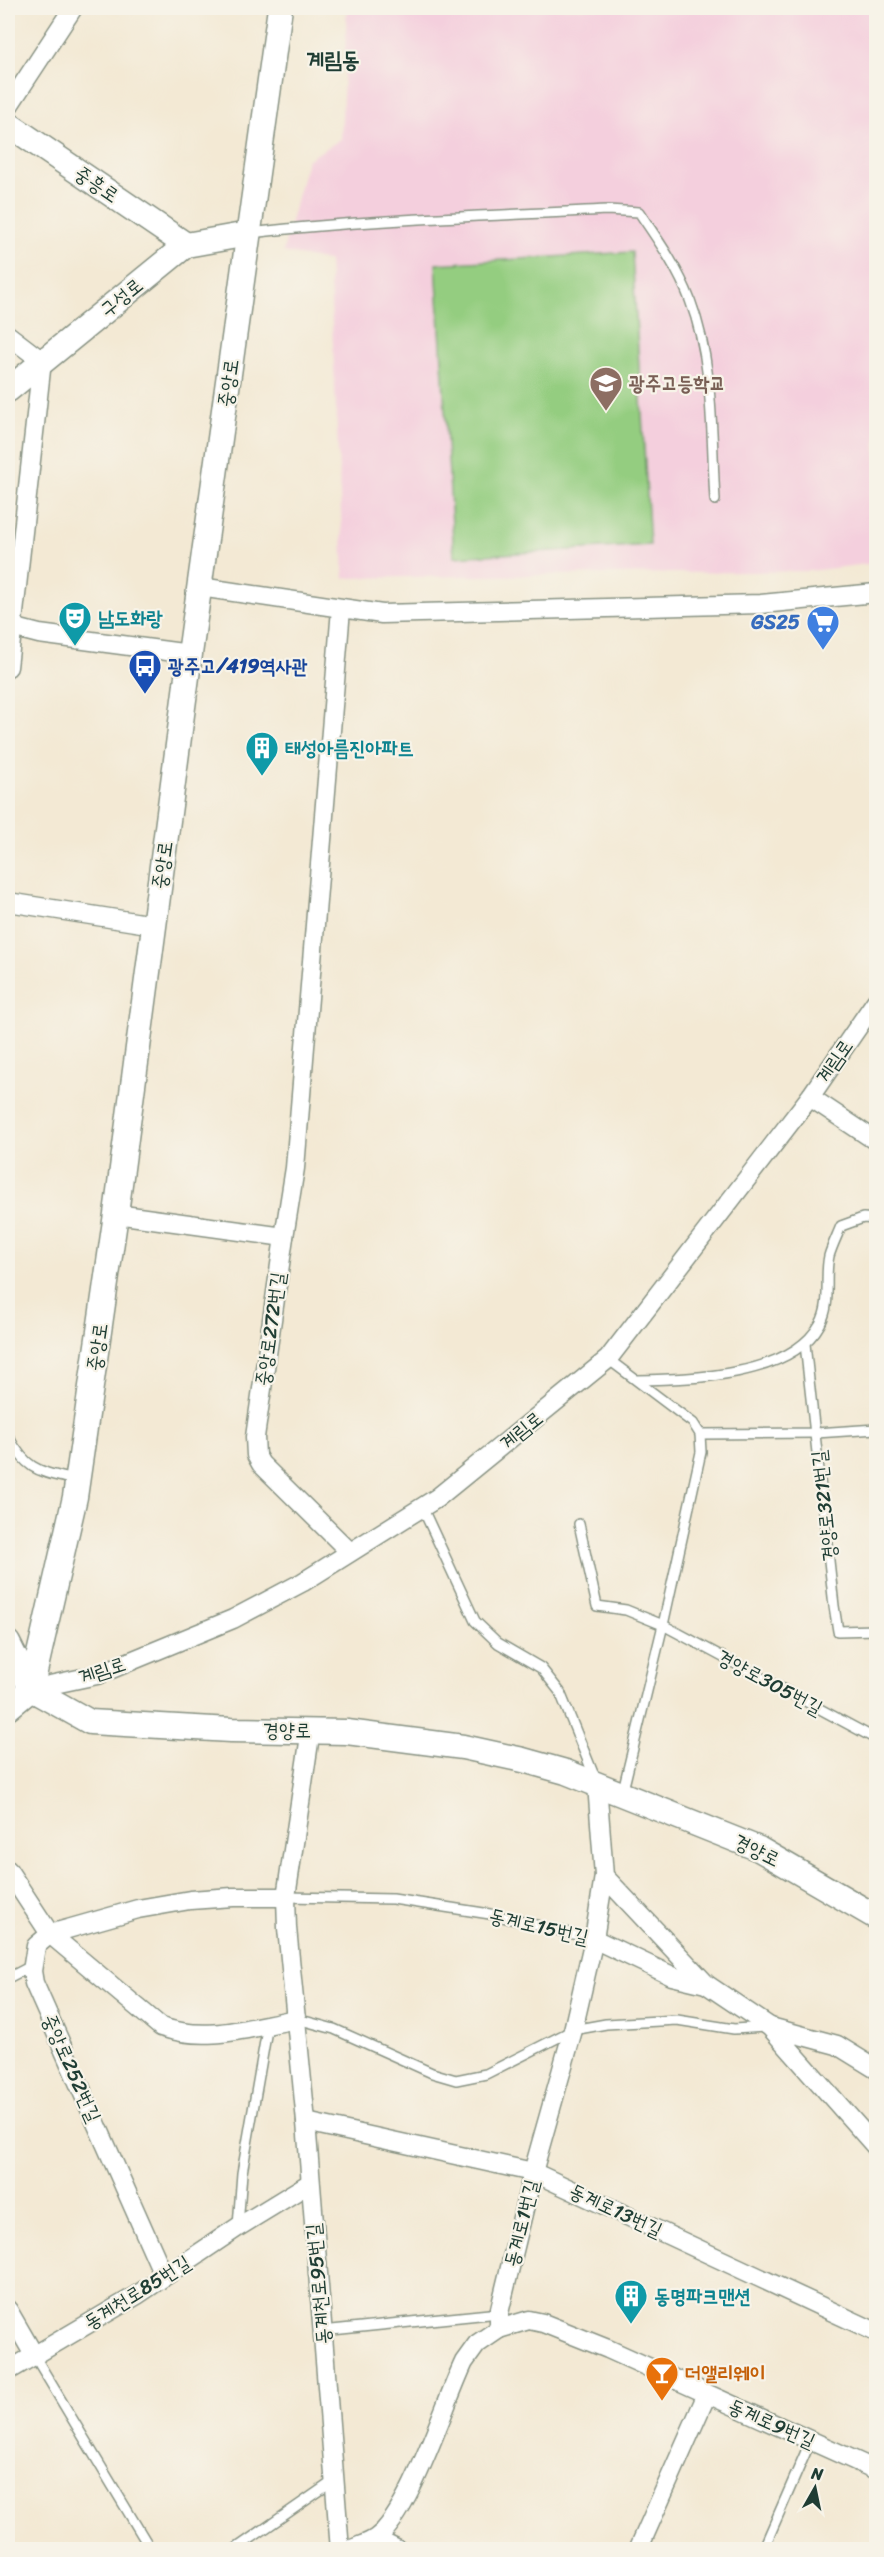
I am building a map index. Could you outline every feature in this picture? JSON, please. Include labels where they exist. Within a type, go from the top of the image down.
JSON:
[{"type":"main road","name":"중앙로","points":[[31,1689],[67,1540],[78,1481],[280,8]]},
{"type":"main road","name":"중흥로","points":[[8,124],[186,245]]},
{"type":"main road","name":"구성로","points":[[8,390],[186,245],[248,234]]},
{"type":"main road","points":[[8,1643],[31,1689],[8,1708]]},
{"type":"main road","name":"경양로","points":[[31,1689],[90,1722],[231,1730],[311,1730],[396,1737],[463,1747],[523,1760],[597,1784],[759,1849],[876,1917]]},
{"type":"street","points":[[8,106],[73,8]]},
{"type":"street","points":[[8,336],[42,361],[10,626],[8,667]]},
{"type":"street","points":[[200,587],[382,614],[761,604],[876,593]]},
{"type":"street","name":"중앙로272번길","points":[[341,609],[295,1168],[255,1446],[261,1464],[350,1552]]},
{"type":"street","points":[[10,626],[39,634],[190,654]]},
{"type":"street","points":[[8,902],[154,925]]},
{"type":"street","name":"계림로","points":[[31,1689],[98,1675],[233,1619],[303,1581],[437,1498],[608,1359],[810,1096],[876,1001]]},
{"type":"street","points":[[810,1096],[876,1141]]},
{"type":"street","points":[[116,1214],[284,1237]]},
{"type":"street","name":"동계천로95번길","points":[[311,1730],[286,1897],[287,1929],[306,2122],[340,2550]]},
{"type":"street","name":"동계로1번길","points":[[499,2321],[533,2172],[573,2030],[594,1939],[604,1876],[597,1784]]},
{"type":"street","points":[[8,1870],[50,1934],[161,2027],[181,2034],[225,2034],[297,2019]]},
{"type":"street","points":[[604,1876],[706,1984]]},
{"type":"street","points":[[33,1965],[36,1946],[50,1934],[138,1909],[190,1900],[286,1897]]},
{"type":"street","name":"동계로15번길","points":[[594,1939],[672,1976],[706,1984],[770,2026],[876,2147]]},
{"type":"street","name":"중앙로252번길","points":[[33,1965],[34,1983],[164,2276]]},
{"type":"street","name":"동계로15번길","points":[[770,2026],[837,2044],[876,2069]]},
{"type":"street","name":"동계로13번길","points":[[306,2122],[533,2172],[876,2332]]},
{"type":"street","name":"동계천로85번길","points":[[8,2371],[137,2295],[238,2227],[310,2183]]},
{"type":"street","points":[[8,2310],[34,2355]]},
{"type":"street","name":"동계로9번길","points":[[499,2321],[529,2320],[543,2323],[608,2349],[876,2470]]},
{"type":"street","points":[[350,2550],[376,2539],[393,2520],[407,2495],[464,2362],[499,2321]]},
{"type":"street","points":[[638,2550],[707,2394]]},
{"type":"street","points":[[376,2539],[398,2550]]},
{"type":"lane","points":[[248,234],[314,226],[406,220],[608,210],[639,212],[670,258],[689,297],[700,329],[708,386],[715,500]]},
{"type":"lane","points":[[638,1380],[680,1379],[740,1370],[780,1360],[805,1344],[821,1324],[826,1306],[829,1257],[840,1226],[863,1218],[876,1219]]},
{"type":"lane","name":"경양로321번길","points":[[805,1344],[838,1631],[876,1630]]},
{"type":"lane","points":[[608,1359],[693,1423],[700,1434],[701,1452],[663,1625],[622,1794]]},
{"type":"lane","points":[[700,1434],[816,1433],[876,1429]]},
{"type":"lane","points":[[8,1436],[27,1464],[47,1473],[78,1481]]},
{"type":"lane","points":[[422,1507],[475,1621],[498,1643],[541,1668],[560,1692],[597,1784]]},
{"type":"lane","name":"경양로305번길","points":[[579,1524],[597,1606],[626,1610],[663,1625],[876,1739]]},
{"type":"lane","name":"동계로15번길","points":[[286,1897],[393,1899],[490,1914],[594,1939]]},
{"type":"lane","points":[[8,1978],[33,1965]]},
{"type":"lane","points":[[297,2019],[334,2029],[432,2073],[456,2080],[486,2073],[573,2030]]},
{"type":"lane","name":"동계로15번길","points":[[573,2030],[606,2024],[678,2020],[734,2029],[770,2026]]},
{"type":"lane","points":[[238,2227],[242,2173],[268,2024]]},
{"type":"lane","points":[[322,2331],[499,2321]]},
{"type":"lane","points":[[34,2355],[151,2550]]},
{"type":"lane","points":[[763,2550],[811,2440]]},
{"type":"lane","points":[[234,2550],[335,2480]]},
{"type":"shaded area","name":"광주고등학교","points":[[347,8],[876,8],[876,563],[809,571],[344,578],[329,261],[283,252],[307,160],[341,139]]},
{"type":"green space","points":[[632,252],[650,545],[454,557],[436,264]]},
{"type":"place","name":"광주고등학교","points":[[606,412]]},
{"type":"place","name":"남도화랑","points":[[75,647]]},
{"type":"place","name":"GS25","points":[[823,651]]},
{"type":"place","name":"광주고/419역사관","points":[[145,695]]},
{"type":"place","name":"태성아름진아파트","points":[[262,777]]},
{"type":"place","name":"동명파크맨션","points":[[631,2325]]},
{"type":"place","name":"더앨리웨이","points":[[662,2402]]},
{"type":"district","name":"계림동","points":[[333,59]]}]
